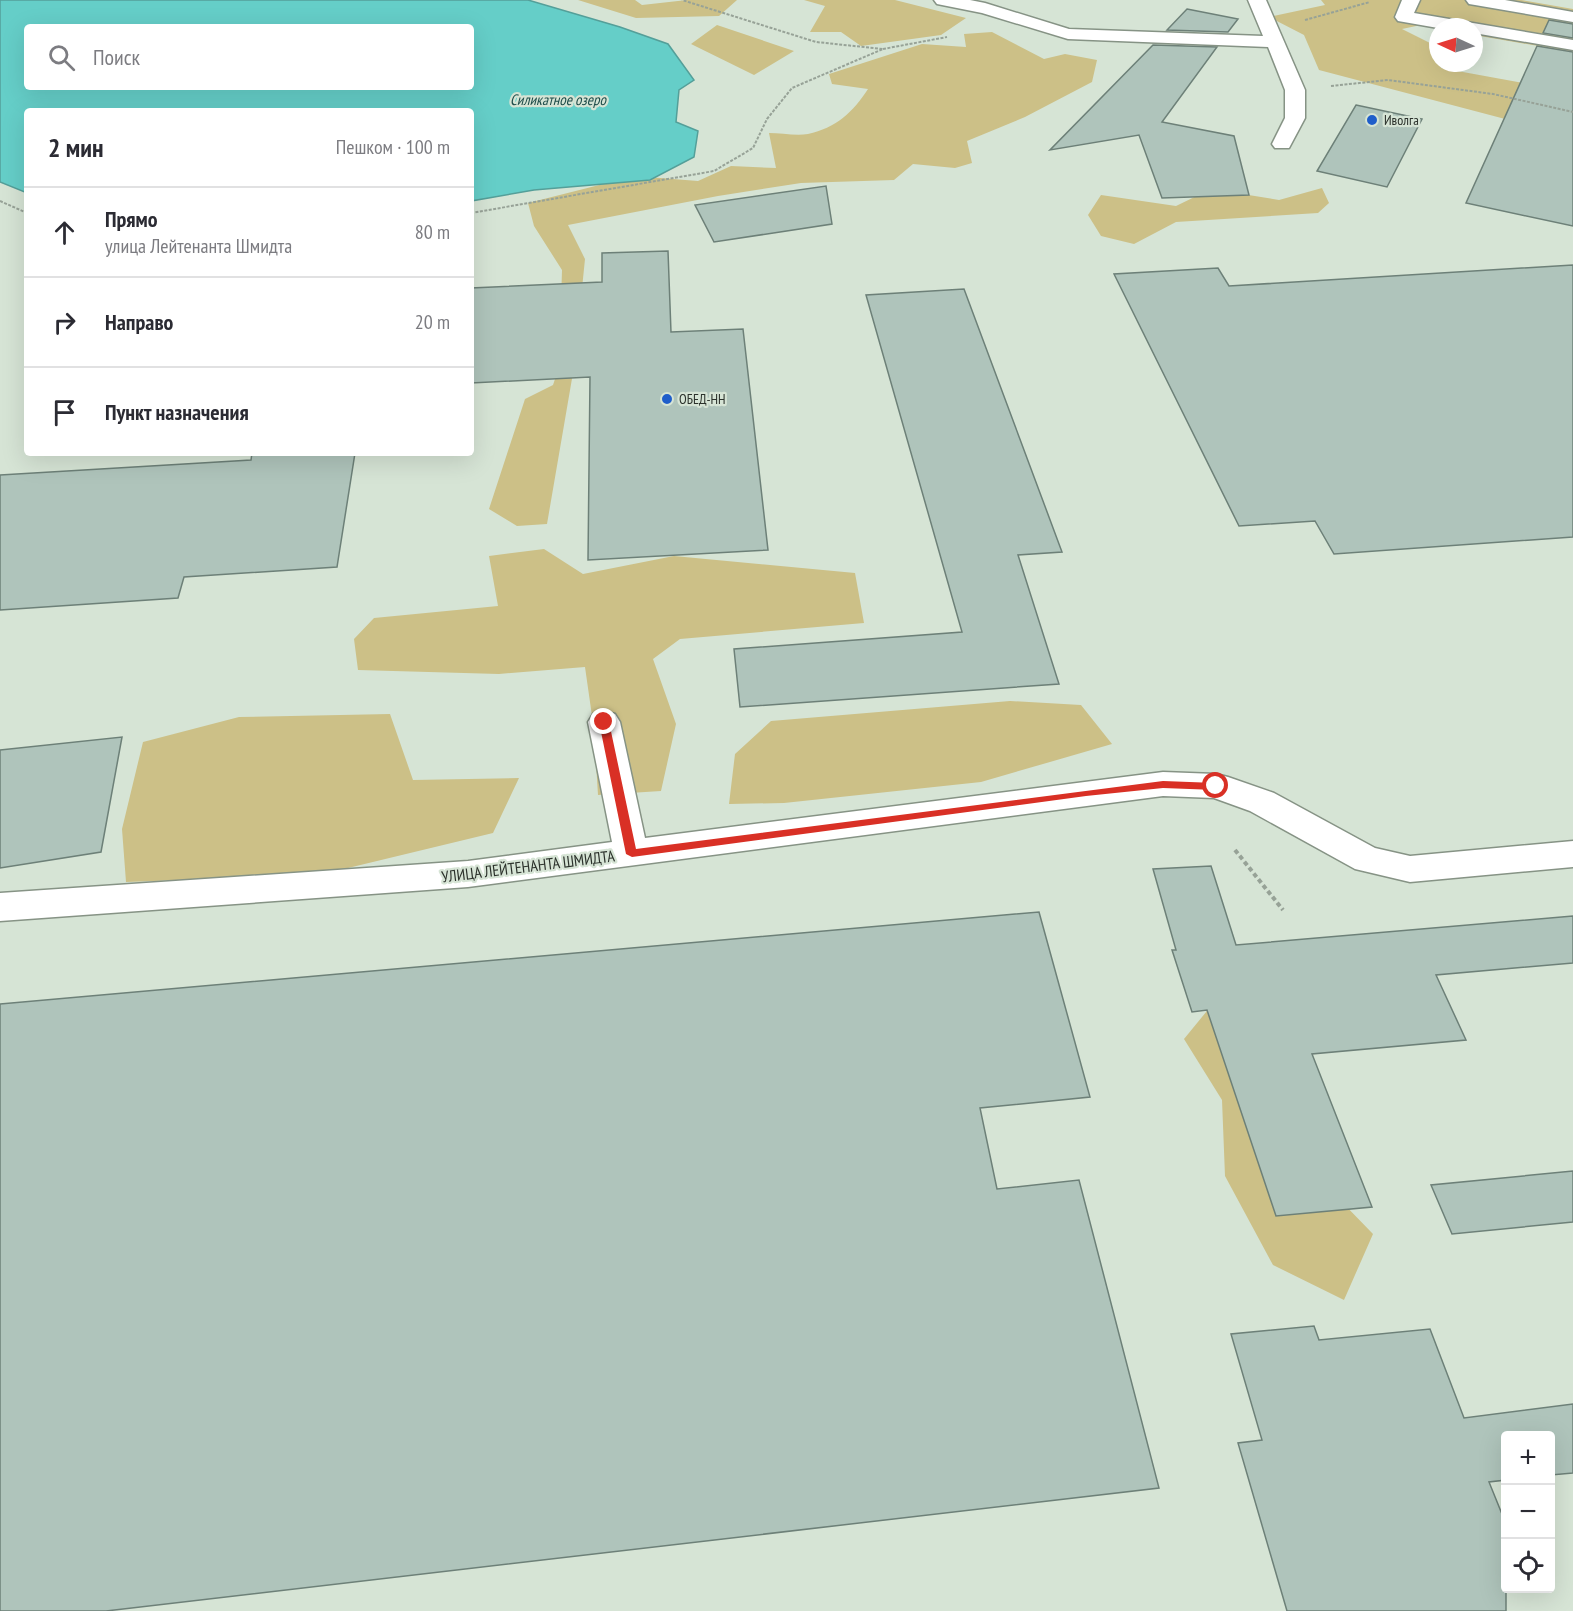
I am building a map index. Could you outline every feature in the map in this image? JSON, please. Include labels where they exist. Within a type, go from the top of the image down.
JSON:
[{"type":"street","points":[[943,0],[985,8],[1068,34],[1273,36]]},
{"type":"street","points":[[1257,0],[1295,90],[1295,118],[1282,144]]},
{"type":"street","points":[[1411,0],[1404,17],[1429,21]]},
{"type":"street","points":[[1475,0],[1573,17]]},
{"type":"street","points":[[1483,30],[1573,45]]},
{"type":"street","points":[[604,722],[632,854]]},
{"type":"street","name":"УЛИЦА ЛЕЙТЕНАНТА ШМИДТА","points":[[0,907],[468,874],[1163,784],[1216,786],[1262,802],[1367,860],[1410,869],[1573,854]]},
{"type":"path","points":[[474,212],[714,171],[753,148],[767,119],[792,88],[883,49],[816,42],[682,0]]},
{"type":"path","points":[[1273,36],[1377,0]]},
{"type":"path","points":[[1295,90],[1388,80],[1493,94],[1573,112]]},
{"type":"path","points":[[0,201],[24,212]]},
{"type":"path","points":[[1235,850],[1283,910]]},
{"type":"shaded area","points":[[578,0],[635,0],[642,5],[687,0],[737,0],[719,16],[636,18]]},
{"type":"shaded area","points":[[804,0],[895,0],[966,18],[941,35],[861,46],[841,32],[810,32],[825,6]]},
{"type":"shaded area","points":[[1321,0],[1521,0],[1573,9],[1573,52],[1483,37],[1483,18],[1429,18],[1429,23],[1402,29],[1429,42],[1429,72],[1463,72],[1573,92],[1547,130],[1319,70],[1304,35],[1269,17],[1325,5]]},
{"type":"shaded area","points":[[717,25],[794,51],[754,75],[691,44]]},
{"type":"shaded area","points":[[992,32],[1044,59],[1065,54],[1097,60],[1092,82],[1025,117],[967,141],[972,163],[955,168],[913,164],[894,180],[801,183],[718,196],[568,225],[585,259],[574,367],[547,524],[517,526],[489,509],[525,399],[553,385],[559,367],[562,270],[534,226],[528,203],[635,176],[698,181],[731,166],[776,168],[769,133],[803,135],[827,128],[850,112],[868,89],[832,84],[829,74],[922,44],[966,47],[964,34]]},
{"type":"shaded area","points":[[1322,188],[1329,203],[1318,213],[1176,222],[1134,244],[1101,236],[1088,215],[1101,195],[1176,206],[1211,189],[1279,200]]},
{"type":"shaded area","points":[[544,549],[583,574],[674,556],[855,573],[864,623],[680,639],[653,659],[676,724],[661,791],[598,795],[594,730],[585,667],[499,674],[358,670],[354,639],[374,618],[498,606],[489,556]]},
{"type":"shaded area","points":[[1010,701],[1081,705],[1112,744],[981,782],[784,803],[729,804],[735,754],[771,721]]},
{"type":"shaded area","points":[[390,714],[413,780],[519,778],[493,833],[319,875],[126,882],[122,829],[143,742],[239,717]]},
{"type":"shaded area","points":[[1220,995],[1307,1166],[1373,1234],[1344,1300],[1273,1265],[1225,1176],[1222,1100],[1184,1039]]},
{"type":"water","name":"Силикатное озеро","points":[[0,0],[528,0],[620,27],[668,44],[694,80],[679,90],[676,122],[698,131],[694,157],[650,180],[534,190],[474,200],[474,108],[24,108],[24,192],[0,182]]},
{"type":"building","points":[[1187,9],[1238,19],[1228,32],[1167,30]]},
{"type":"building","points":[[1549,20],[1573,24],[1573,38],[1543,33]]},
{"type":"building","points":[[1153,45],[1217,47],[1162,122],[1234,136],[1249,195],[1162,198],[1139,135],[1050,150]]},
{"type":"building","points":[[1537,46],[1573,52],[1573,226],[1466,203]]},
{"type":"building","points":[[1356,105],[1422,119],[1387,187],[1317,171]]},
{"type":"building","points":[[826,186],[832,224],[714,242],[695,205]]},
{"type":"building","points":[[668,251],[671,332],[743,329],[768,550],[588,560],[590,377],[474,383],[474,288],[602,282],[602,253]]},
{"type":"building","points":[[1573,265],[1573,537],[1334,554],[1315,521],[1239,526],[1114,274],[1218,268],[1229,286]]},
{"type":"building","points":[[964,289],[1062,552],[1018,555],[1059,684],[740,707],[734,649],[962,632],[866,295]]},
{"type":"building","points":[[252,456],[355,456],[337,567],[184,577],[178,598],[0,610],[0,475],[251,460]]},
{"type":"building","points":[[122,737],[101,852],[0,868],[0,750]]},
{"type":"building","points":[[1211,866],[1236,945],[1573,916],[1573,963],[1436,975],[1466,1040],[1312,1054],[1372,1207],[1276,1216],[1207,1010],[1192,1012],[1172,950],[1176,950],[1153,869]]},
{"type":"building","points":[[1039,912],[1090,1097],[980,1108],[997,1189],[1079,1180],[1159,1488],[106,1611],[0,1611],[0,1004]]},
{"type":"building","points":[[1573,1171],[1573,1222],[1452,1234],[1431,1185]]},
{"type":"building","points":[[1314,1326],[1319,1340],[1430,1329],[1464,1418],[1573,1404],[1573,1473],[1555,1475],[1555,1431],[1501,1431],[1501,1481],[1489,1482],[1501,1512],[1501,1593],[1506,1593],[1506,1611],[1287,1611],[1238,1443],[1262,1440],[1231,1334]]},
{"type":"place","name":"Иволга","points":[[1372,120]]},
{"type":"place","name":"ОБЕД-НН","points":[[667,399]]},
{"type":"route","points":[[604,722],[632,854],[1163,784],[1216,786]]}]
